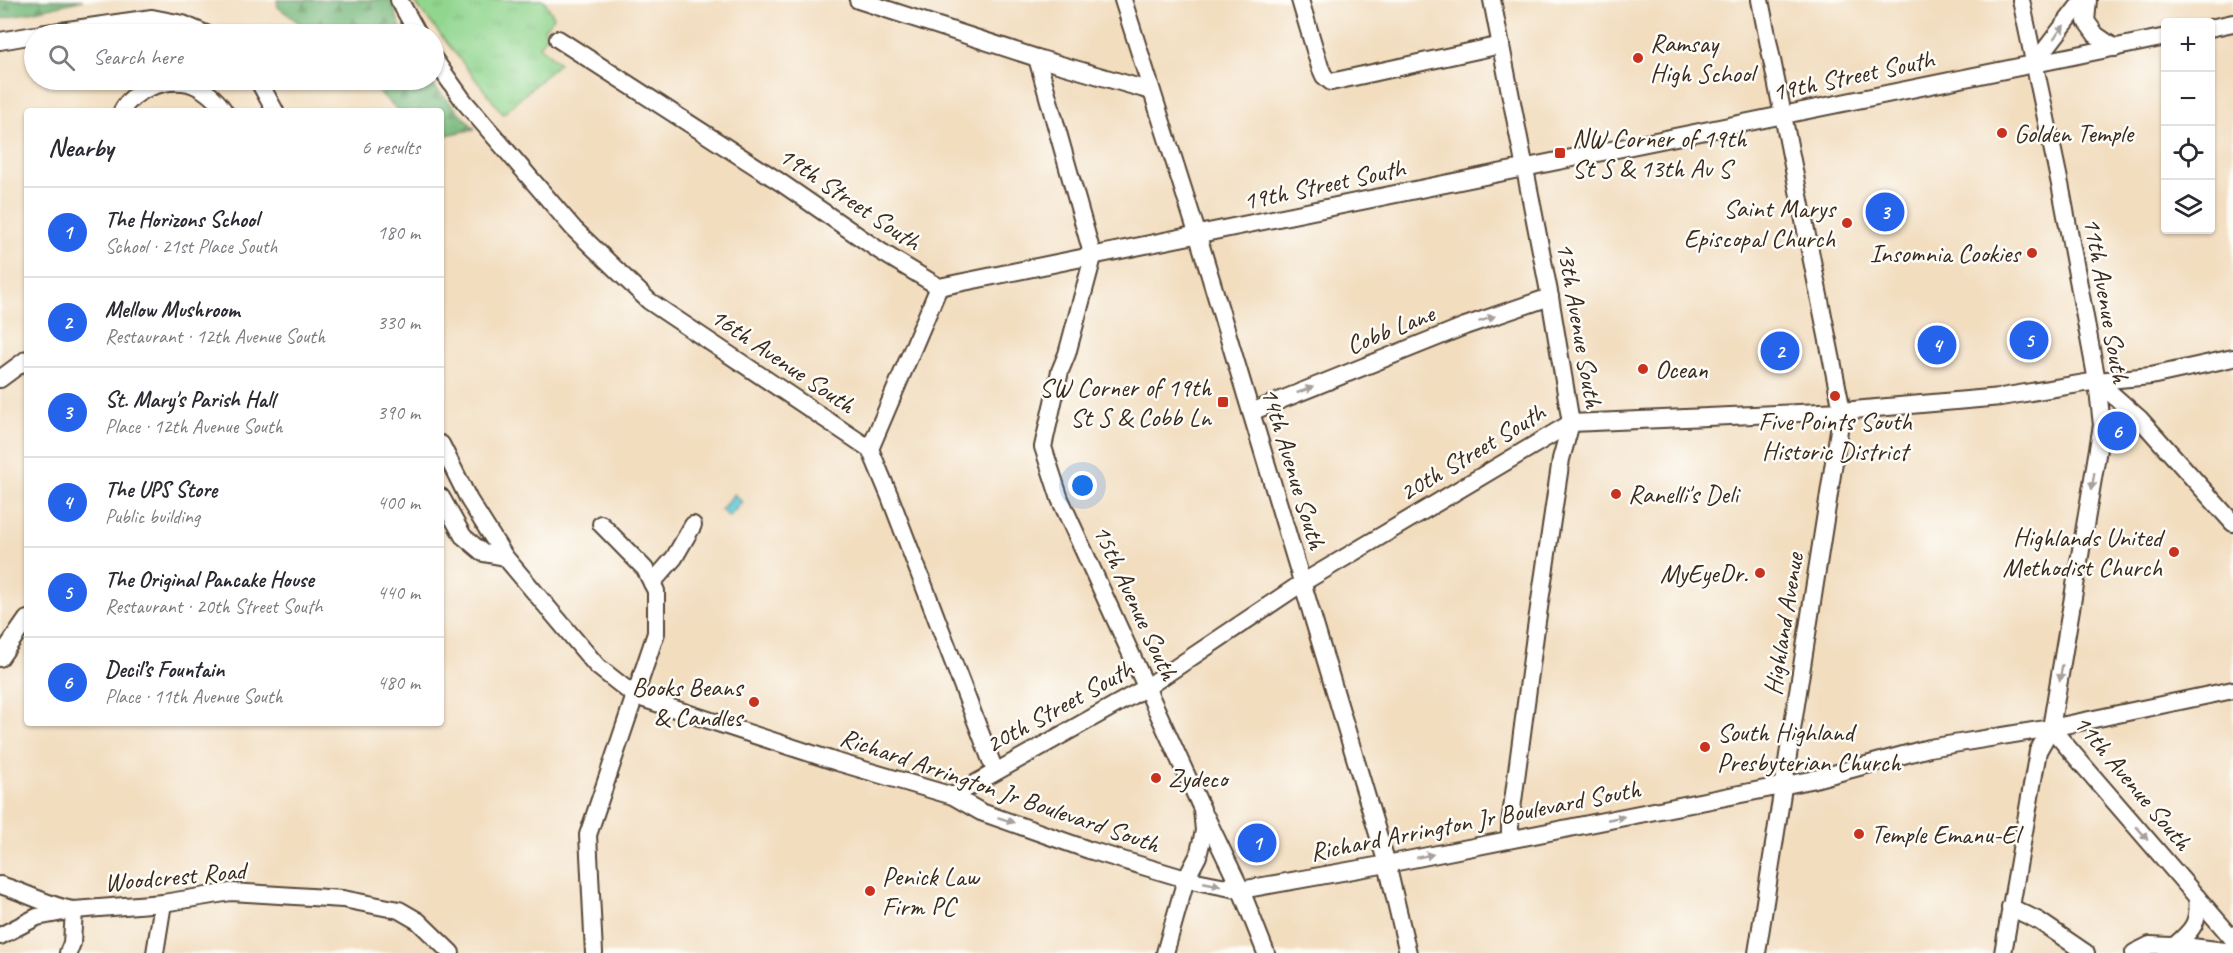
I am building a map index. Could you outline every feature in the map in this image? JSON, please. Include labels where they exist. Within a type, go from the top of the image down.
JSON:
[{"type":"street","points":[[399,0],[412,24]]},
{"type":"street","points":[[858,0],[1037,58],[1151,91]]},
{"type":"street","name":"14th Avenue South","points":[[1123,0],[1198,236],[1387,864],[1408,953]]},
{"type":"street","points":[[1300,0],[1320,67],[1327,80],[1336,82],[1501,45]]},
{"type":"street","name":"13th Avenue South","points":[[1492,0],[1550,297],[1571,423],[1561,459],[1536,628],[1510,838]]},
{"type":"street","points":[[1760,0],[1842,411]]},
{"type":"street","name":"11th Avenue South","points":[[2021,0],[2061,189],[2097,381],[2102,425],[2051,728],[2233,939]]},
{"type":"street","points":[[2034,64],[2084,0]]},
{"type":"street","points":[[2088,0],[2086,21],[2096,35],[2115,48]]},
{"type":"street","points":[[110,24],[152,18],[183,24]]},
{"type":"street","points":[[2215,27],[2233,23]]},
{"type":"street","points":[[0,41],[24,37]]},
{"type":"street","name":"19th Street South","points":[[558,39],[780,182],[880,251],[939,287],[2161,38]]},
{"type":"street","points":[[1037,58],[1093,257]]},
{"type":"street","name":"16th Avenue South","points":[[444,73],[464,100],[574,230],[649,301],[870,449]]},
{"type":"street","points":[[125,108],[142,90]]},
{"type":"street","points":[[201,90],[222,108]]},
{"type":"street","points":[[263,90],[273,108]]},
{"type":"street","name":"15th Avenue South","points":[[1093,257],[1067,354],[1060,371],[1043,447],[1060,499],[1202,809],[1204,831],[1198,856],[1186,879],[1165,953]]},
{"type":"street","points":[[939,287],[870,449],[995,771]]},
{"type":"street","name":"Cobb Lane","points":[[1251,412],[1465,326],[1550,297]]},
{"type":"street","name":"20th Street South","points":[[953,796],[1147,687],[1302,583],[1571,423],[1842,411],[2001,398],[2097,381],[2151,376],[2233,358]]},
{"type":"street","points":[[0,379],[24,361]]},
{"type":"street","points":[[2097,381],[2140,419],[2233,523]]},
{"type":"street","name":"Highland Avenue","points":[[1757,953],[1842,411]]},
{"type":"street","name":"Richard Arrington Jr Boulevard South","points":[[444,450],[469,500],[505,557],[597,666],[634,696],[837,762],[953,796],[992,816],[1089,850],[1186,879],[1241,890],[1387,864],[1811,780],[1929,748],[2051,728],[2233,690]]},
{"type":"street","points":[[444,502],[463,536],[483,553],[505,557]]},
{"type":"street","points":[[594,953],[588,835],[656,633],[656,591],[645,569],[601,524]]},
{"type":"street","points":[[652,583],[674,558],[693,525]]},
{"type":"street","points":[[0,658],[22,636]]},
{"type":"street","points":[[2003,953],[2038,751],[2051,728]]},
{"type":"street","points":[[1202,809],[1241,890],[1266,953]]},
{"type":"street","name":"Woodcrest Road","points":[[0,885],[74,910],[163,903],[231,892],[343,899],[399,910],[418,921],[450,953]]},
{"type":"street","points":[[2174,946],[2193,928],[2199,913],[2197,897]]},
{"type":"street","points":[[155,953],[163,903]]},
{"type":"street","points":[[2010,907],[2039,921],[2086,953]]},
{"type":"street","points":[[0,936],[37,917],[74,910],[72,943],[68,953]]},
{"type":"street","points":[[2134,953],[2150,945],[2233,952]]},
{"type":"green space","points":[[0,0],[83,0],[0,19]]},
{"type":"green space","points":[[277,0],[391,0],[399,24],[301,24],[278,7]]},
{"type":"green space","points":[[413,0],[544,0],[554,17],[544,29],[547,36],[539,46],[559,63],[503,114],[444,39],[444,24],[432,24]]},
{"type":"green space","points":[[377,90],[438,90],[475,129],[444,135],[444,108],[396,108]]},
{"type":"water","points":[[734,494],[742,502],[729,517],[721,510]]},
{"type":"place","name":"Ramsay High School","points":[[1638,58]]},
{"type":"place","name":"Golden Temple","points":[[2002,133]]},
{"type":"place","name":"NW Corner of 19th St S & 13th Av S","points":[[1560,153]]},
{"type":"place","name":"St. Mary's Parish Hall","points":[[1885,212]]},
{"type":"place","name":"Saint Marys Episcopal Church","points":[[1847,223]]},
{"type":"place","name":"Insomnia Cookies","points":[[2032,253]]},
{"type":"place","name":"The Original Pancake House","points":[[2029,340]]},
{"type":"place","name":"The UPS Store","points":[[1937,345]]},
{"type":"place","name":"Mellow Mushroom","points":[[1780,351]]},
{"type":"place","name":"Ocean","points":[[1643,369]]},
{"type":"place","name":"Five Points South Historic District","points":[[1835,396]]},
{"type":"place","name":"SW Corner of 19th St S & Cobb Ln","points":[[1223,402]]},
{"type":"place","name":"Decil’s Fountain","points":[[2117,431]]},
{"type":"place","name":"Ranelli's Deli","points":[[1616,494]]},
{"type":"place","name":"Highlands United Methodist Church","points":[[2174,552]]},
{"type":"place","name":"MyEyeDr.","points":[[1760,573]]},
{"type":"place","name":"Books Beans & Candles","points":[[754,702]]},
{"type":"place","name":"South Highland Presbyterian Church","points":[[1705,747]]},
{"type":"place","name":"Zydeco","points":[[1156,778]]},
{"type":"place","name":"Temple Emanu-El","points":[[1859,834]]},
{"type":"place","name":"The Horizons School","points":[[1257,843]]},
{"type":"place","name":"Penick Law Firm PC","points":[[870,891]]}]
